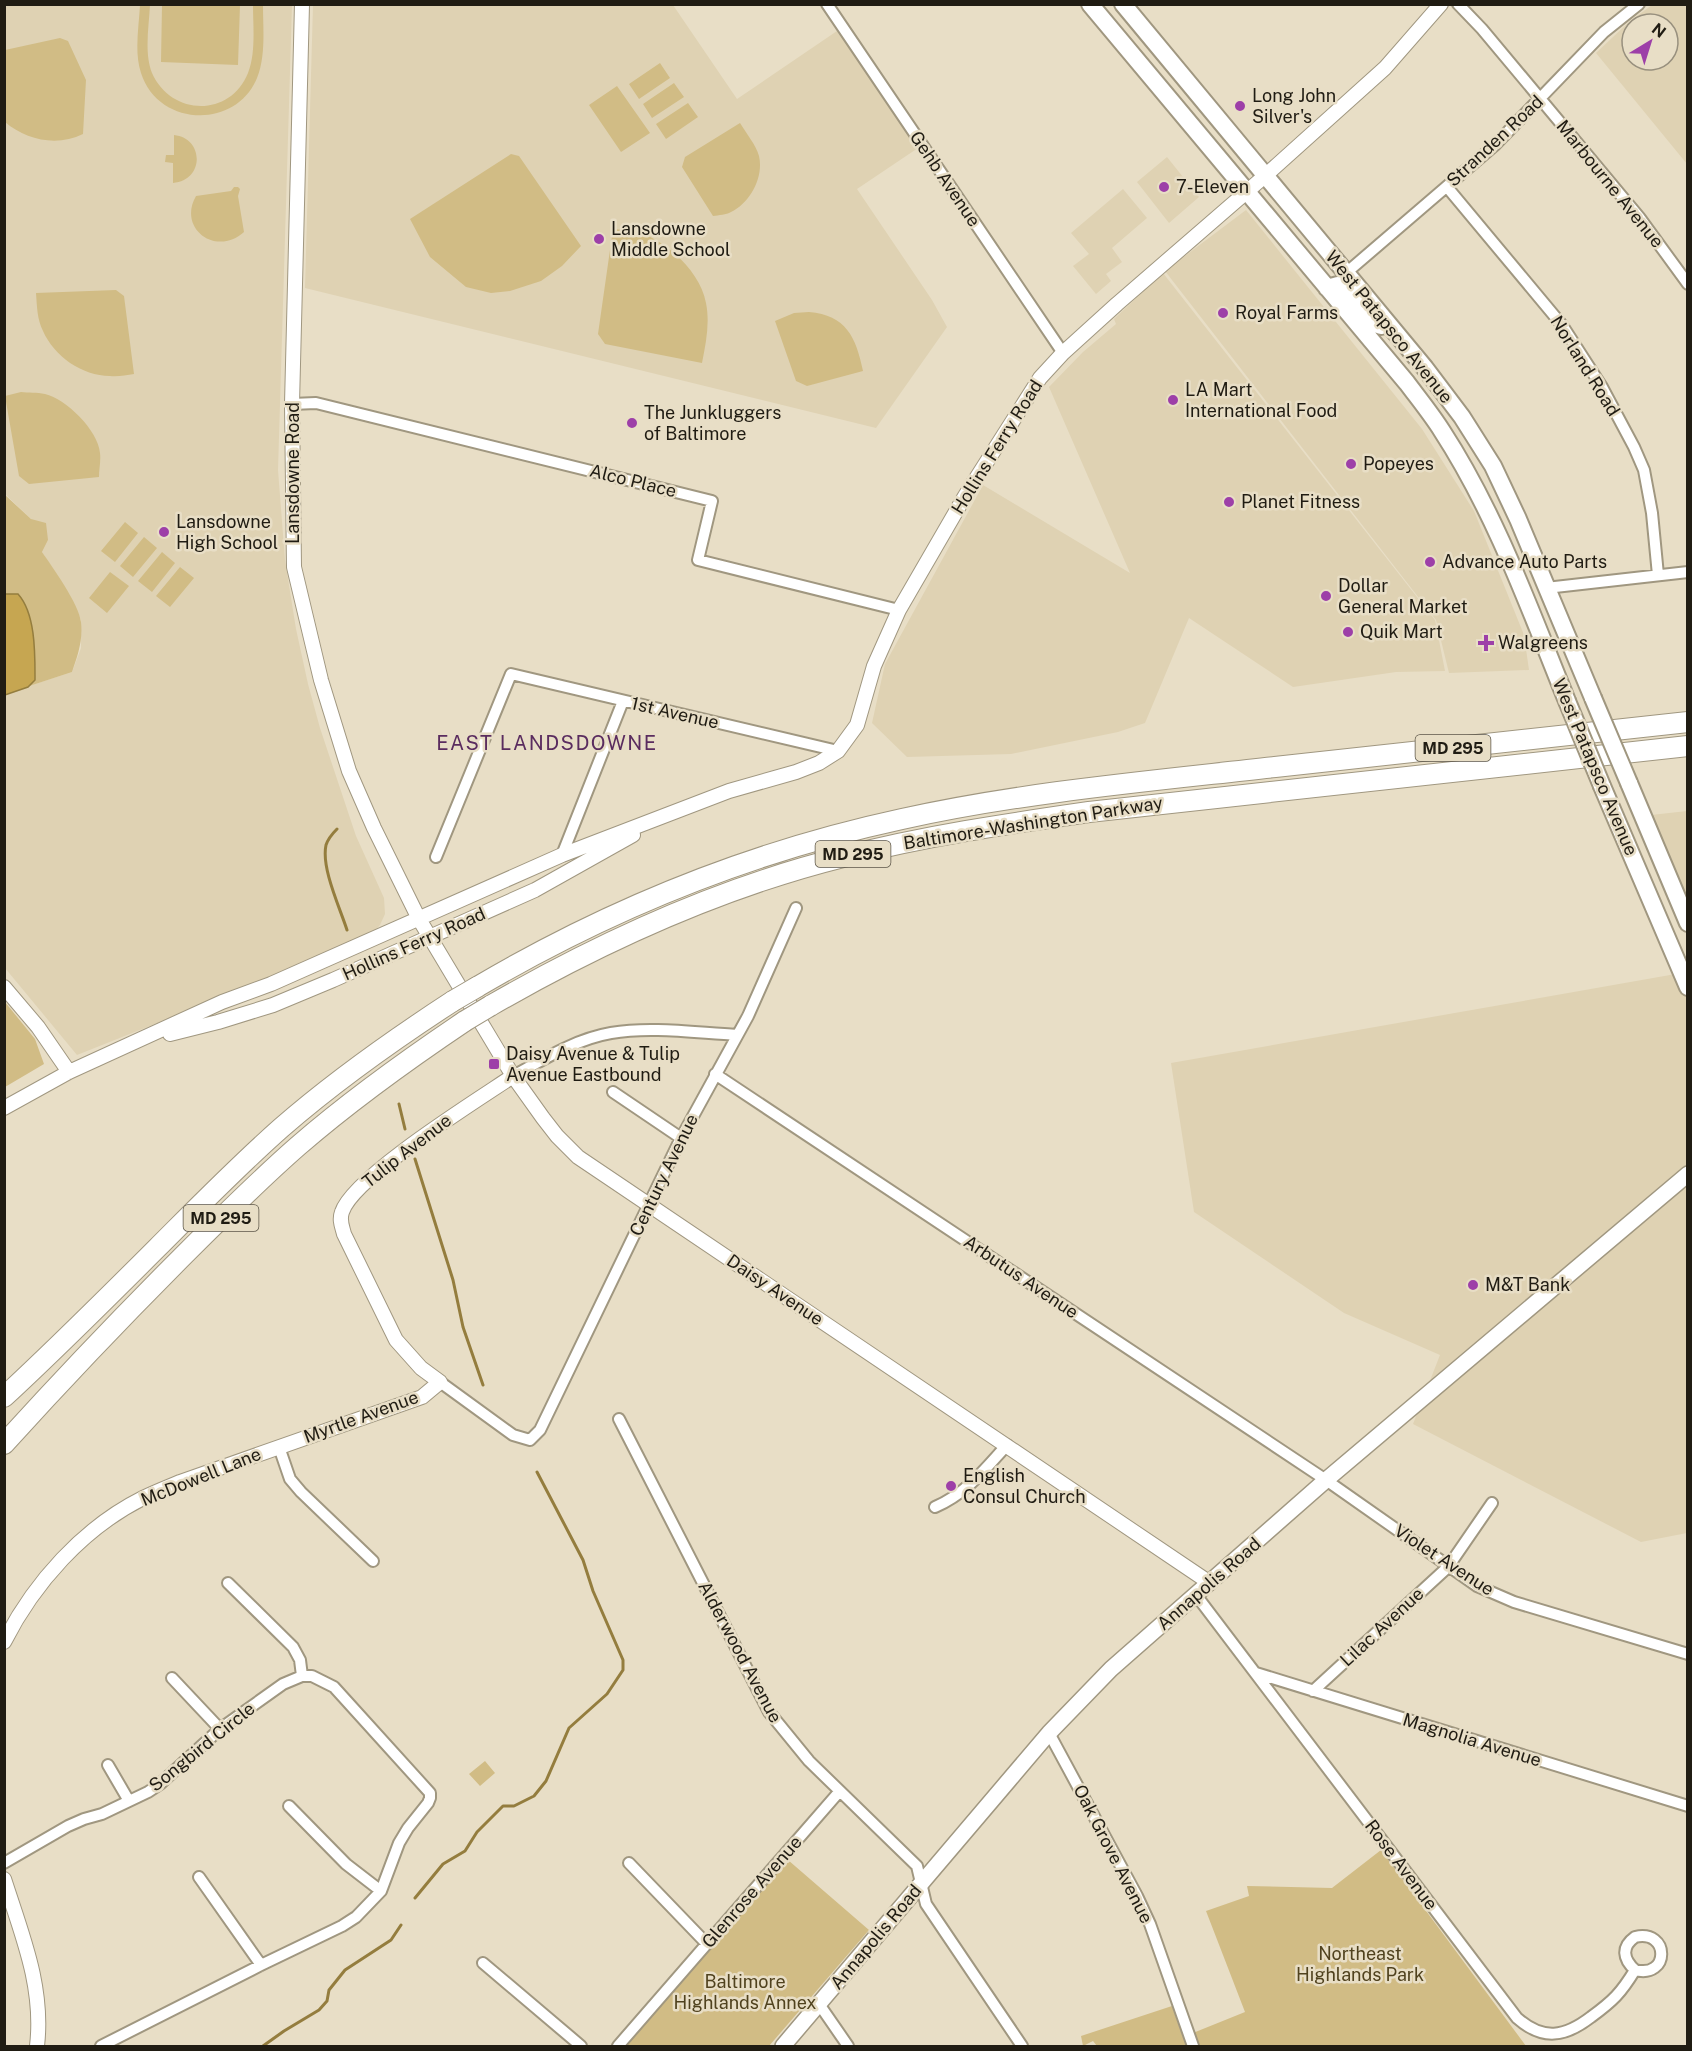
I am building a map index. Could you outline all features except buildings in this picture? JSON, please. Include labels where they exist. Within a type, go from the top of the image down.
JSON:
[{"type":"highway","name":"Baltimore-Washington Parkway","points":[[4,1397],[237,1168],[322,1094],[368,1059],[453,1001],[575,932],[679,886],[782,850],[902,819],[1016,798],[1688,722]]},
{"type":"highway","name":"Baltimore-Washington Parkway","points":[[4,1444],[144,1296],[254,1186],[338,1113],[384,1077],[489,1006],[586,953],[688,908],[790,872],[842,857],[904,842],[1018,822],[1099,811],[1688,746]]},
{"type":"main road","name":"West Patapsco Avenue","points":[[1090,4],[1407,384],[1442,431],[1495,526],[1688,987]]},
{"type":"main road","name":"West Patapsco Avenue","points":[[1123,4],[1425,368],[1462,417],[1493,466],[1518,519],[1688,922]]},
{"type":"main road","points":[[1327,288],[1341,286],[1372,322],[1381,326],[1388,324]]},
{"type":"main road","points":[[1522,591],[1534,592],[1537,595],[1577,689],[1593,699]]},
{"type":"main road","name":"Annapolis Road","points":[[783,2046],[1049,1733],[1111,1669],[1326,1480],[1688,1174]]},
{"type":"street","name":"Lansdowne Road","points":[[302,4],[292,404],[294,567],[321,680],[349,771],[418,919]]},
{"type":"street","name":"Gehb Avenue","points":[[827,4],[1063,353]]},
{"type":"street","name":"Hollins Ferry Road","points":[[4,1108],[69,1072],[222,1002],[271,984],[562,855],[729,791],[796,772],[819,763],[838,751],[857,725],[874,666],[899,610],[965,496],[1040,378],[1063,353],[1385,68],[1441,4]]},
{"type":"street","name":"Marbourne Avenue","points":[[1458,4],[1482,29],[1639,217],[1688,284]]},
{"type":"street","name":"Stranden Road","points":[[1346,273],[1496,145],[1604,32],[1638,4]]},
{"type":"street","name":"Norland Road","points":[[1447,187],[1562,325],[1607,397],[1644,470],[1652,513],[1658,575]]},
{"type":"street","name":"Alco Place","points":[[292,404],[316,403],[712,501],[698,560],[899,610]]},
{"type":"street","points":[[1546,588],[1688,572]]},
{"type":"street","name":"1st Avenue","points":[[436,857],[511,674],[838,751]]},
{"type":"street","points":[[562,855],[623,700]]},
{"type":"street","name":"Hollins Ferry Road","points":[[142,1040],[218,1022],[273,1005],[535,890],[673,812]]},
{"type":"street","name":"Century Avenue","points":[[530,1440],[540,1430],[681,1138],[756,1000],[796,908]]},
{"type":"street","name":"Daisy Avenue","points":[[418,919],[513,1076],[557,1136],[578,1157],[1210,1583]]},
{"type":"street","points":[[4,987],[38,1027],[69,1072]]},
{"type":"street","name":"Tulip Avenue","points":[[530,1440],[513,1435],[421,1368],[396,1340],[344,1234],[340,1221],[342,1211],[361,1186],[400,1153],[513,1076],[559,1051],[609,1033],[631,1030],[737,1035]]},
{"type":"street","name":"Arbutus Avenue","points":[[715,1074],[1326,1480]]},
{"type":"street","points":[[613,1092],[681,1138]]},
{"type":"street","name":"Myrtle Avenue","points":[[279,1447],[422,1397],[440,1382]]},
{"type":"street","name":"Alderwood Avenue","points":[[619,1419],[769,1712],[797,1748],[839,1792],[917,1866],[926,1904],[1022,2046]]},
{"type":"street","points":[[935,1507],[954,1498],[1007,1445]]},
{"type":"street","points":[[279,1447],[290,1479],[295,1486],[373,1560]]},
{"type":"street","name":"McDowell Lane","points":[[4,1642],[54,1567],[76,1546],[119,1512],[180,1482],[279,1447]]},
{"type":"street","name":"Violet Avenue","points":[[1326,1480],[1448,1567],[1494,1594],[1688,1654]]},
{"type":"street","name":"Lilac Avenue","points":[[1313,1691],[1448,1567],[1492,1503]]},
{"type":"street","points":[[101,2046],[356,1917],[381,1891],[399,1843],[430,1798],[430,1793],[334,1687],[312,1676],[303,1676],[300,1660],[293,1647],[228,1583]]},
{"type":"street","name":"Rose Avenue","points":[[1196,1595],[1517,2018],[1527,2027],[1552,2034],[1572,2030],[1614,2000],[1635,1970]]},
{"type":"street","name":"Magnolia Avenue","points":[[1256,1673],[1688,1806]]},
{"type":"street","name":"Songbird Circle","points":[[4,1863],[68,1826],[102,1814],[160,1784],[220,1729],[283,1684],[303,1676]]},
{"type":"street","points":[[172,1678],[220,1729]]},
{"type":"street","name":"Oak Grove Avenue","points":[[1049,1733],[1150,1924],[1193,2046]]},
{"type":"street","points":[[108,1765],[129,1801]]},
{"type":"street","name":"Glenrose Avenue","points":[[618,2046],[839,1792]]},
{"type":"street","points":[[289,1806],[346,1864],[381,1891]]},
{"type":"street","points":[[629,1863],[707,1944]]},
{"type":"street","points":[[199,1876],[261,1965]]},
{"type":"street","points":[[4,1879],[9,1906],[36,1987],[39,2013],[37,2046]]},
{"type":"street","points":[[483,1963],[581,2046]]},
{"type":"street","points":[[819,2004],[848,2046]]},
{"type":"shaded area","name":"Lansdowne High School","points":[[5,5],[292,5],[278,470],[285,560],[296,629],[320,728],[356,836],[384,898],[385,914],[373,933],[77,1055],[5,968],[4,694],[72,672],[81,648],[81,620],[69,594],[42,552],[48,540],[31,519],[5,494]]},
{"type":"shaded area","name":"Lansdowne Middle School","points":[[313,5],[673,5],[737,99],[837,31],[918,148],[857,189],[932,300],[947,327],[876,428],[305,288]]},
{"type":"shaded area","points":[[1652,5],[1687,5],[1687,164],[1596,53],[1620,30],[1620,72],[1680,72],[1680,12],[1642,12]]},
{"type":"shaded area","points":[[1167,157],[1199,197],[1169,223],[1137,182]]},
{"type":"shaded area","points":[[1123,189],[1147,218],[1112,248],[1122,262],[1106,274],[1111,281],[1096,294],[1073,266],[1089,254],[1071,233]]},
{"type":"shaded area","points":[[1246,210],[1422,429],[1474,511],[1524,635],[1529,670],[1449,673],[1436,620],[1165,271]]},
{"type":"shaded area","points":[[1163,273],[1435,620],[1445,671],[1396,672],[1293,687],[1189,618],[1145,723],[1118,732],[1011,754],[907,757],[872,723],[885,664],[983,485],[1130,573],[1049,387],[1083,352],[1116,324],[1114,319]]},
{"type":"shaded area","points":[[5,594],[18,594],[28,612],[33,635],[35,680],[28,687],[5,695]]},
{"type":"shaded area","points":[[1687,811],[1687,901],[1651,815]]},
{"type":"shaded area","points":[[1687,972],[1687,1533],[1641,1542],[1413,1424],[1440,1355],[1344,1313],[1194,1212],[1171,1063]]},
{"type":"green space","points":[[140,5],[150,5],[148,48],[152,73],[161,87],[172,97],[186,104],[200,106],[215,104],[228,98],[239,88],[251,65],[254,39],[253,5],[263,5],[262,61],[257,78],[247,95],[232,107],[216,114],[198,115],[180,112],[163,104],[150,91],[139,65]]},
{"type":"green space","points":[[162,5],[240,5],[238,65],[161,62]]},
{"type":"green space","points":[[60,38],[68,41],[86,80],[83,134],[63,140],[42,140],[22,133],[5,122],[5,50]]},
{"type":"green space","points":[[660,63],[670,78],[639,99],[629,84]]},
{"type":"green space","points":[[674,83],[684,97],[652,118],[643,104]]},
{"type":"green space","points":[[617,86],[650,133],[621,152],[589,105]]},
{"type":"green space","points":[[688,103],[698,117],[666,139],[656,124]]},
{"type":"green space","points":[[740,123],[759,156],[757,181],[750,196],[738,208],[727,214],[713,216],[682,167],[685,157]]},
{"type":"green space","points":[[174,135],[191,143],[197,159],[191,175],[173,183],[173,163],[165,162],[166,155],[174,155]]},
{"type":"green space","points":[[511,154],[519,156],[581,246],[562,266],[541,281],[510,291],[491,293],[466,287],[430,257],[410,219]]},
{"type":"green space","points":[[234,187],[240,189],[238,196],[244,232],[233,239],[222,242],[203,236],[192,219],[192,208],[196,196],[231,191]]},
{"type":"green space","points":[[613,229],[634,232],[654,239],[679,258],[699,283],[708,318],[702,363],[605,344],[598,334]]},
{"type":"green space","points":[[116,290],[124,296],[134,374],[100,375],[70,363],[54,349],[40,322],[36,293]]},
{"type":"green space","points":[[809,312],[832,318],[847,330],[857,348],[863,371],[807,386],[796,381],[775,321],[794,313]]},
{"type":"green space","points":[[21,392],[42,393],[53,397],[80,417],[98,444],[99,477],[29,484],[19,476],[5,396]]},
{"type":"green space","points":[[4,494],[31,519],[46,523],[48,540],[42,552],[65,586],[76,606],[81,622],[80,647],[72,672],[5,694]]},
{"type":"green space","points":[[125,522],[138,533],[115,562],[101,551]]},
{"type":"green space","points":[[144,537],[157,548],[133,577],[120,566]]},
{"type":"green space","points":[[162,552],[175,563],[152,592],[138,581]]},
{"type":"green space","points":[[180,567],[194,578],[170,607],[156,596]]},
{"type":"green space","points":[[110,572],[129,586],[107,613],[89,598]]},
{"type":"green space","points":[[5,1002],[35,1039],[44,1064],[5,1087]]},
{"type":"green space","points":[[485,1761],[495,1773],[480,1786],[469,1774]]},
{"type":"green space","name":"Northeast Highlands Park","points":[[1381,1850],[1526,2046],[1097,2046],[1093,2041],[1083,2046],[1081,2036],[1172,2006],[1183,2037],[1245,2012],[1206,1911],[1249,1896],[1247,1886],[1332,1888]]},
{"type":"green space","name":"Baltimore Highlands Annex","points":[[788,1860],[869,1930],[769,2046],[625,2046]]},
{"type":"waterway","points":[[337,829],[326,845],[326,865],[347,930]]},
{"type":"waterway","points":[[399,1104],[405,1129]]},
{"type":"waterway","points":[[415,1159],[453,1280],[463,1327],[483,1385]]},
{"type":"waterway","points":[[415,1898],[443,1864],[465,1851],[477,1832],[503,1806],[514,1806],[534,1796],[546,1781],[569,1728],[607,1694],[623,1670],[623,1660],[593,1591],[583,1560],[537,1472]]},
{"type":"waterway","points":[[263,2046],[319,2010],[327,2001],[329,1990],[345,1970],[391,1940],[401,1925]]},
{"type":"place","name":"Long John Silver's","points":[[1240,106]]},
{"type":"place","name":"7-Eleven","points":[[1164,187]]},
{"type":"place","name":"Lansdowne Middle School","points":[[599,239]]},
{"type":"place","name":"Royal Farms","points":[[1223,313]]},
{"type":"place","name":"LA Mart International Food","points":[[1173,400]]},
{"type":"place","name":"The Junkluggers of Baltimore","points":[[632,423]]},
{"type":"place","name":"Popeyes","points":[[1351,464]]},
{"type":"place","name":"Planet Fitness","points":[[1229,502]]},
{"type":"place","name":"Lansdowne High School","points":[[164,532]]},
{"type":"place","name":"Advance Auto Parts","points":[[1430,562]]},
{"type":"place","name":"Dollar General Market","points":[[1326,596]]},
{"type":"place","name":"Quik Mart","points":[[1348,632]]},
{"type":"place","name":"Walgreens","points":[[1486,643]]},
{"type":"place","name":"Daisy Avenue & Tulip Avenue Eastbound","points":[[494,1064]]},
{"type":"place","name":"M&T Bank","points":[[1473,1285]]},
{"type":"place","name":"English Consul Church","points":[[951,1486]]},
{"type":"district","name":"EAST LANDSDOWNE","points":[[547,743]]}]
